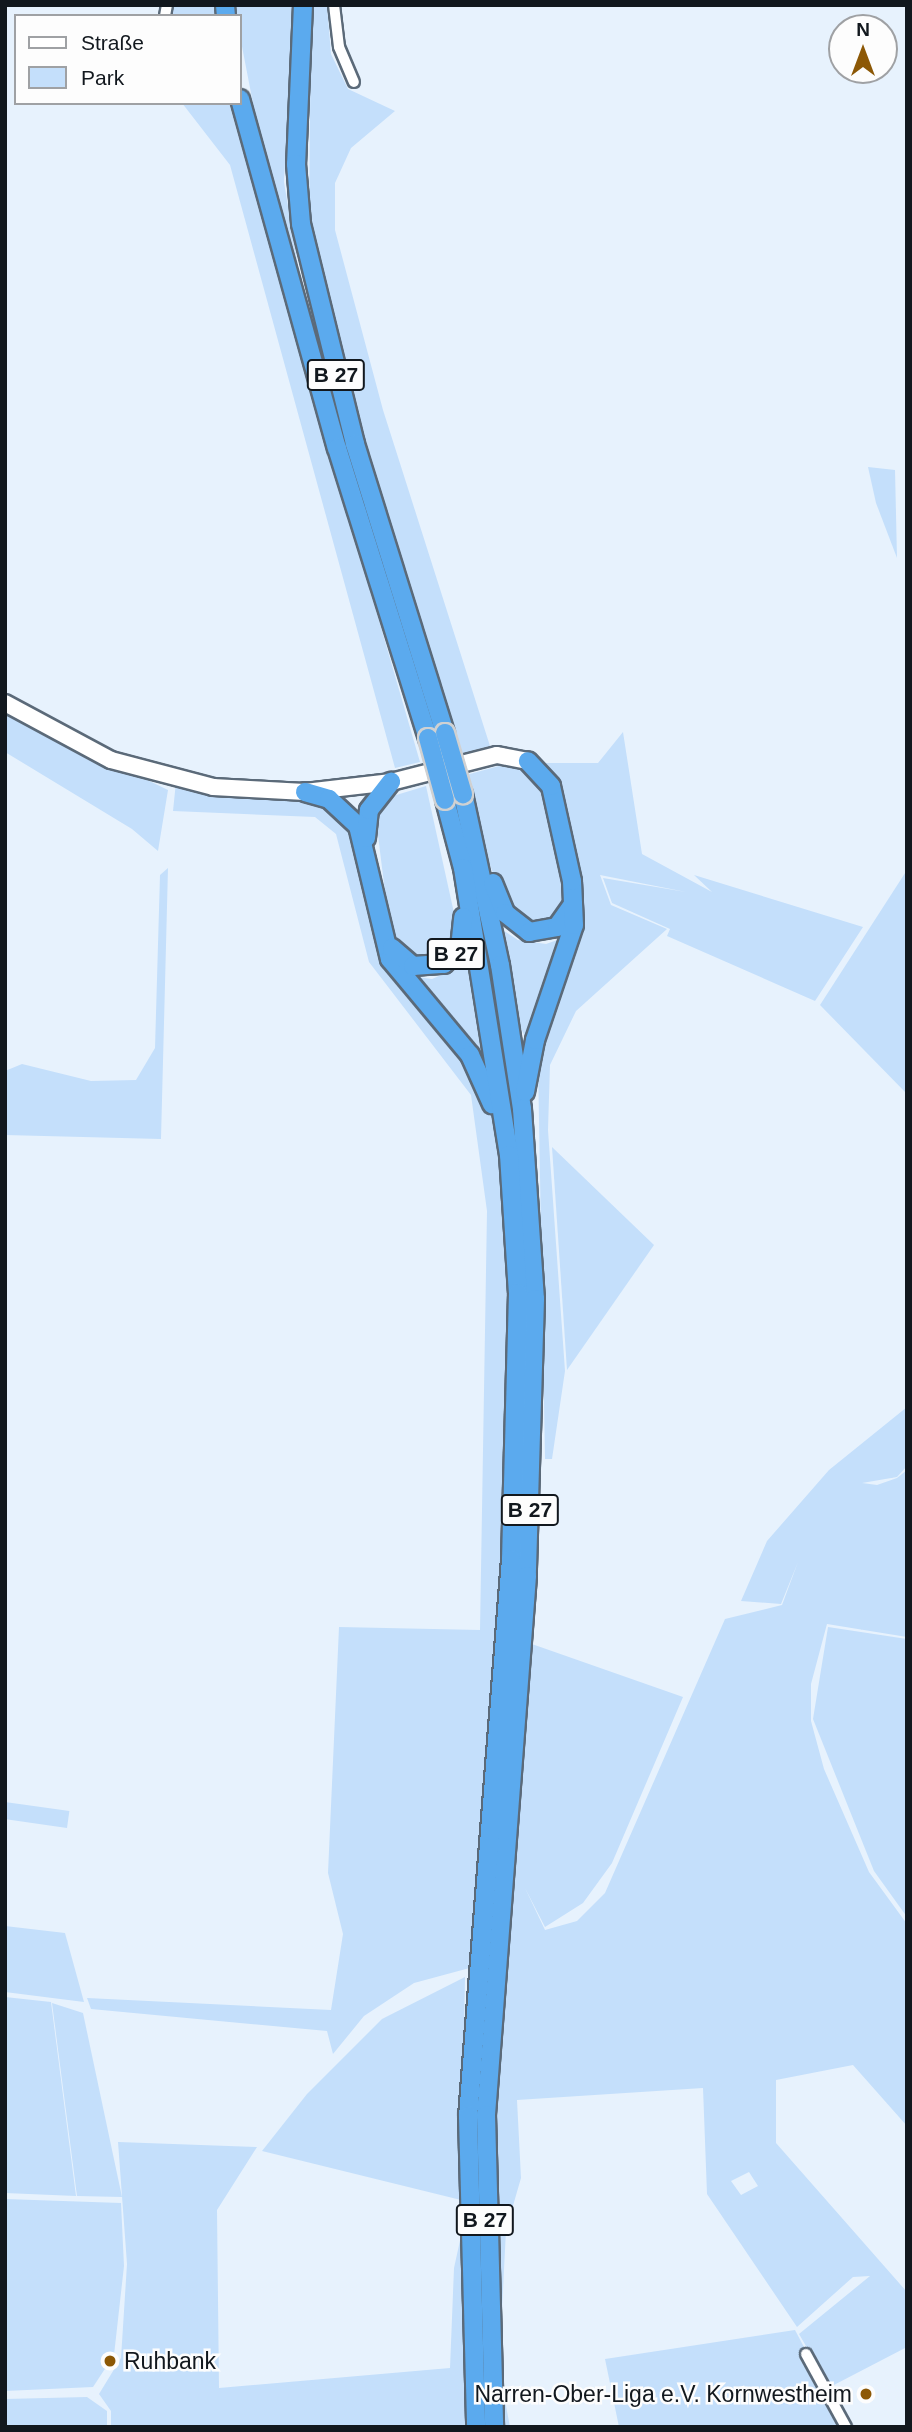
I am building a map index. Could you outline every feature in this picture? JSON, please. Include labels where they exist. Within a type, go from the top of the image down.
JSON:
[{"type":"highway","name":"B 27","points":[[303,5],[296,163],[301,224],[355,444],[454,797],[481,866],[505,913],[529,932],[544,934],[557,927],[573,904]]},
{"type":"highway","name":"B 27","points":[[242,105],[337,448],[436,736]]},
{"type":"highway","name":"B 27","points":[[522,1109],[535,1040],[574,925],[573,904],[551,786],[528,761]]},
{"type":"highway","name":"B 27","points":[[391,782],[369,810],[366,838],[384,939],[414,994],[470,1055],[489,1090],[509,1155]]},
{"type":"highway","name":"B 27","points":[[305,792],[343,809],[366,838]]},
{"type":"highway","name":"B 27","points":[[454,797],[509,1155],[517,1423],[489,1911],[491,2013],[485,2235],[494,2427]]},
{"type":"highway","name":"B 27","points":[[476,2427],[467,2242],[472,2014],[489,1911],[535,1422],[535,1299],[522,1109],[481,866]]},
{"type":"highway","name":"B 27","points":[[384,939],[413,966],[430,969],[454,957],[463,937],[463,868]]},
{"type":"main road","points":[[5,702],[63,738],[143,773],[213,787],[305,792],[391,782],[497,755],[528,761]]},
{"type":"street","points":[[334,5],[340,47],[354,82]]},
{"type":"street","points":[[806,2354],[846,2427]]},
{"type":"green space","points":[[173,5],[215,5],[215,14],[173,14]]},
{"type":"green space","points":[[234,5],[293,5],[284,182],[305,308],[262,150],[242,46],[242,14],[236,14]]},
{"type":"green space","points":[[311,5],[327,5],[331,54],[348,89],[395,111],[351,148],[335,183],[335,230],[383,410],[490,746],[458,755],[339,367],[309,232]]},
{"type":"green space","points":[[184,105],[230,105],[420,762],[395,768],[230,165]]},
{"type":"green space","points":[[868,467],[895,470],[897,558],[876,503]]},
{"type":"green space","points":[[5,711],[168,790],[158,851],[132,829],[5,752]]},
{"type":"green space","points":[[623,732],[642,854],[712,892],[694,875],[863,927],[815,1001],[667,936],[670,929],[612,903],[603,878],[686,892],[600,875],[611,905],[667,929],[576,1011],[550,1065],[548,1130],[565,1371],[552,1459],[545,1459],[538,1063],[578,941],[583,900],[562,797],[544,763],[598,763]]},
{"type":"green space","points":[[499,766],[532,771],[546,795],[565,900],[556,920],[526,925],[506,908],[490,865],[466,775]]},
{"type":"green space","points":[[176,782],[305,792],[358,826],[384,939],[489,1090],[509,1155],[517,1423],[477,1966],[414,1983],[364,2016],[333,2054],[327,2031],[91,2009],[87,1998],[331,2010],[343,1934],[328,1873],[339,1627],[480,1630],[487,1211],[471,1095],[369,962],[336,834],[315,817],[173,811]]},
{"type":"green space","points":[[426,786],[456,922],[449,954],[427,963],[405,954],[390,932],[376,819],[393,796]]},
{"type":"green space","points":[[168,868],[161,1139],[5,1135],[5,1071],[22,1064],[91,1081],[136,1080],[155,1048],[160,875]]},
{"type":"green space","points":[[907,870],[907,1094],[820,1005]]},
{"type":"green space","points":[[501,929],[518,940],[546,944],[566,937],[527,1041],[517,1020]]},
{"type":"green space","points":[[463,957],[475,980],[491,1080],[409,976],[432,979],[453,970]]},
{"type":"green space","points":[[552,1147],[654,1245],[567,1370]]},
{"type":"green space","points":[[907,1407],[907,1466],[897,1477],[862,1483],[877,1485],[897,1478],[907,1470],[907,1637],[827,1624],[811,1684],[811,1721],[824,1769],[869,1872],[907,1924],[907,2126],[853,2065],[776,2080],[776,2143],[907,2292],[907,2347],[830,2387],[799,2334],[870,2276],[853,2277],[797,2327],[707,2194],[703,2088],[517,2100],[521,2178],[506,2230],[499,2369],[510,2427],[494,2427],[485,2235],[504,1842],[526,1707],[529,1643],[683,1697],[612,1863],[583,1903],[545,1927],[525,1888],[545,1930],[577,1921],[605,1893],[725,1619],[782,1605],[798,1562],[781,1604],[741,1601],[767,1541],[829,1470]],"holes":[[[749,2172],[758,2186],[741,2195],[731,2181]]]},
{"type":"green space","points":[[828,1627],[907,1639],[907,1917],[874,1871],[813,1719]]},
{"type":"green space","points":[[5,1802],[69,1811],[67,1828],[5,1819]]},
{"type":"green space","points":[[5,1926],[65,1933],[84,2002],[5,1992]]},
{"type":"green space","points":[[465,1977],[461,2200],[262,2151],[307,2094],[382,2019]]},
{"type":"green space","points":[[5,1997],[51,2002],[76,2196],[5,2193]]},
{"type":"green space","points":[[52,2003],[83,2013],[122,2197],[77,2196]]},
{"type":"green space","points":[[118,2142],[257,2147],[217,2210],[219,2388],[450,2368],[454,2268],[468,2204],[476,2427],[111,2427],[111,2411],[99,2394],[121,2358],[127,2264]]},
{"type":"green space","points":[[5,2199],[121,2203],[124,2266],[114,2355],[93,2387],[5,2391]]},
{"type":"green space","points":[[795,2330],[846,2427],[619,2427],[605,2359]]},
{"type":"green space","points":[[87,2397],[107,2411],[107,2427],[5,2427],[5,2399]]},
{"type":"place","name":"Ruhbank","points":[[110,2361]]},
{"type":"place","name":"Narren-Ober-Liga e.V. Kornwestheim","points":[[866,2394]]}]
